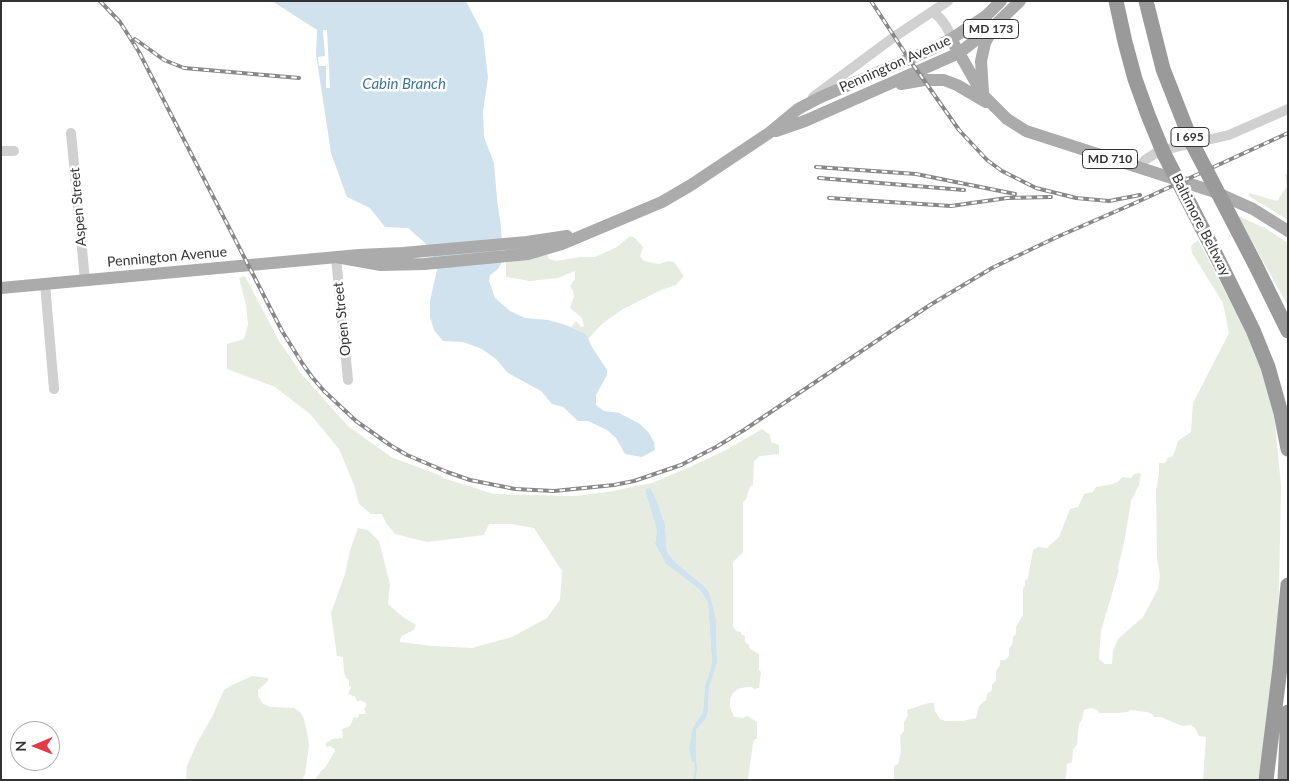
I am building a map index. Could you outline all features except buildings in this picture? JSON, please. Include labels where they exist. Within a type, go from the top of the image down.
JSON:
[{"type":"highway","name":"Baltimore Beltway","points":[[1116,1],[1135,79],[1148,115],[1164,154],[1254,330],[1268,367],[1281,413],[1288,448]]},
{"type":"highway","name":"Baltimore Beltway","points":[[1146,1],[1163,69],[1192,143],[1288,331]]},
{"type":"highway","points":[[1266,780],[1288,585]]},
{"type":"highway","points":[[1285,780],[1288,712]]},
{"type":"main road","name":"Pennington Avenue","points":[[424,258],[509,256],[545,250],[638,213],[691,185],[769,133],[798,109],[930,50],[986,16],[1001,1]]},
{"type":"main road","name":"Pennington Avenue","points":[[769,133],[805,121],[959,53],[995,26],[1020,1]]},
{"type":"main road","points":[[983,95],[982,51],[995,26]]},
{"type":"main road","name":"MD 710","points":[[950,38],[983,95],[1007,118],[1026,131],[1222,194],[1253,208],[1288,231]]},
{"type":"main road","points":[[877,89],[911,82],[944,80],[957,85],[995,107]]},
{"type":"main road","name":"Pennington Avenue","points":[[1,288],[336,257],[381,265],[508,243],[527,242],[587,232]]},
{"type":"street","points":[[798,109],[894,37],[948,1]]},
{"type":"street","points":[[933,12],[944,22],[950,38]]},
{"type":"street","points":[[1139,168],[1150,155],[1158,151],[1230,135],[1288,109]]},
{"type":"street","name":"Aspen Street","points":[[71,133],[85,280]]},
{"type":"street","points":[[1,151],[14,150]]},
{"type":"street","name":"Open Street","points":[[336,257],[348,380]]},
{"type":"street","points":[[45,284],[54,389]]},
{"type":"shaded area","points":[[1285,174],[1288,174],[1288,220],[1249,196],[1249,193],[1277,201],[1287,186]]},
{"type":"shaded area","points":[[1238,216],[1265,228],[1288,243],[1288,306]]},
{"type":"shaded area","points":[[630,236],[635,238],[643,247],[640,256],[644,261],[659,264],[668,261],[674,262],[684,276],[676,285],[661,290],[623,309],[602,324],[588,339],[586,334],[571,327],[576,321],[581,327],[584,326],[582,318],[570,308],[574,296],[570,286],[575,279],[575,271],[558,278],[530,281],[506,277],[506,262],[547,255],[549,259],[556,261],[580,257],[595,257],[617,247]]},
{"type":"shaded area","points":[[1198,240],[1240,319],[1269,387],[1275,424],[1281,486],[1278,637],[1263,756],[1258,780],[1203,780],[1206,737],[1199,736],[1191,725],[1182,726],[1161,717],[1154,717],[1147,712],[1130,710],[1118,713],[1099,713],[1098,710],[1091,708],[1084,710],[1079,724],[1077,745],[1073,749],[1072,762],[1067,764],[1064,780],[894,780],[894,766],[898,764],[901,751],[900,736],[904,731],[904,722],[908,715],[907,710],[934,703],[935,711],[940,719],[945,721],[963,721],[976,718],[979,706],[986,700],[987,694],[992,690],[1000,660],[1005,660],[1009,656],[1009,648],[1016,634],[1016,627],[1023,615],[1023,588],[1028,578],[1033,550],[1038,547],[1047,548],[1059,537],[1070,509],[1078,507],[1084,494],[1093,492],[1096,487],[1113,484],[1122,477],[1131,478],[1134,474],[1141,473],[1139,485],[1131,501],[1119,570],[1101,631],[1099,659],[1105,664],[1112,664],[1113,651],[1118,639],[1143,617],[1158,589],[1160,576],[1157,557],[1156,491],[1159,463],[1165,463],[1168,458],[1173,456],[1178,441],[1191,432],[1193,403],[1229,333],[1223,303],[1192,253],[1191,246]]},
{"type":"shaded area","points":[[245,276],[279,341],[303,376],[348,426],[391,457],[443,478],[494,494],[574,496],[652,483],[728,449],[762,429],[770,435],[771,442],[779,445],[779,454],[760,456],[754,461],[753,485],[750,486],[746,499],[743,502],[743,552],[733,562],[733,626],[736,631],[741,632],[745,636],[745,642],[749,645],[750,649],[759,654],[759,670],[761,672],[759,688],[746,687],[738,689],[730,699],[730,707],[734,717],[743,718],[747,716],[757,722],[757,739],[753,743],[748,780],[315,780],[335,751],[330,746],[326,747],[326,743],[332,739],[343,738],[342,729],[350,726],[354,717],[358,718],[359,714],[366,714],[364,708],[366,703],[360,700],[357,702],[355,696],[348,695],[351,687],[344,672],[343,657],[337,656],[331,613],[345,574],[358,528],[368,530],[379,541],[390,584],[388,604],[416,625],[414,630],[401,636],[400,642],[472,648],[512,637],[547,618],[560,600],[562,571],[534,528],[512,524],[489,524],[484,535],[427,542],[395,534],[386,523],[382,514],[371,514],[359,504],[354,485],[339,449],[310,414],[275,387],[227,369],[227,344],[244,339],[248,324],[246,305],[239,278]],"holes":[[[646,494],[661,512],[665,524],[667,552],[675,562],[705,587],[716,619],[717,664],[709,687],[708,712],[706,718],[696,730],[696,761],[693,727],[703,712],[705,686],[712,663],[708,603],[700,590],[666,564],[655,544],[657,531]]]},
{"type":"shaded area","points":[[252,676],[268,678],[268,681],[258,690],[258,696],[263,704],[271,707],[294,708],[301,713],[304,719],[309,746],[305,774],[302,780],[186,780],[187,766],[224,690]]},
{"type":"water","name":"Cabin Branch","points":[[272,1],[466,1],[483,34],[488,78],[483,111],[484,137],[494,163],[503,260],[498,269],[490,275],[489,281],[495,298],[510,311],[525,318],[548,320],[566,325],[586,334],[607,370],[607,375],[596,395],[596,405],[604,411],[619,413],[640,424],[649,433],[654,442],[655,450],[642,457],[625,454],[616,438],[607,430],[588,421],[578,421],[563,407],[552,404],[541,391],[508,373],[496,359],[482,349],[463,342],[443,341],[434,330],[430,317],[430,301],[437,270],[435,260],[425,243],[408,228],[385,227],[370,208],[347,197],[331,153],[316,54],[317,30]]},
{"type":"water","points":[[650,488],[665,524],[667,552],[675,562],[705,587],[709,593],[716,619],[717,664],[709,687],[708,712],[706,718],[696,730],[696,761],[692,762],[689,749],[693,727],[703,712],[705,686],[712,663],[708,603],[700,590],[666,564],[655,544],[657,531],[646,494],[646,489]]},
{"type":"pier","points":[[323,30],[327,30],[330,88],[326,88],[326,66],[319,66],[318,57],[325,56]]},
{"type":"waterway","name":"Cabin Branch","points":[[694,780],[695,760]]},
{"type":"railway","points":[[100,1],[120,22],[139,52],[282,331],[312,377],[356,421],[407,455],[470,480],[515,489],[554,491],[614,485],[634,481],[681,465],[744,430],[930,305],[992,268],[1288,133]]},
{"type":"railway","points":[[871,1],[959,130],[987,160],[1002,171],[1036,188],[1076,198],[1109,201],[1140,195]]},
{"type":"railway","points":[[135,39],[164,60],[184,68],[299,78]]},
{"type":"railway","points":[[816,167],[916,174],[1015,194]]},
{"type":"railway","points":[[819,178],[964,190]]},
{"type":"railway","points":[[829,198],[951,206],[1007,198],[1051,197]]}]
